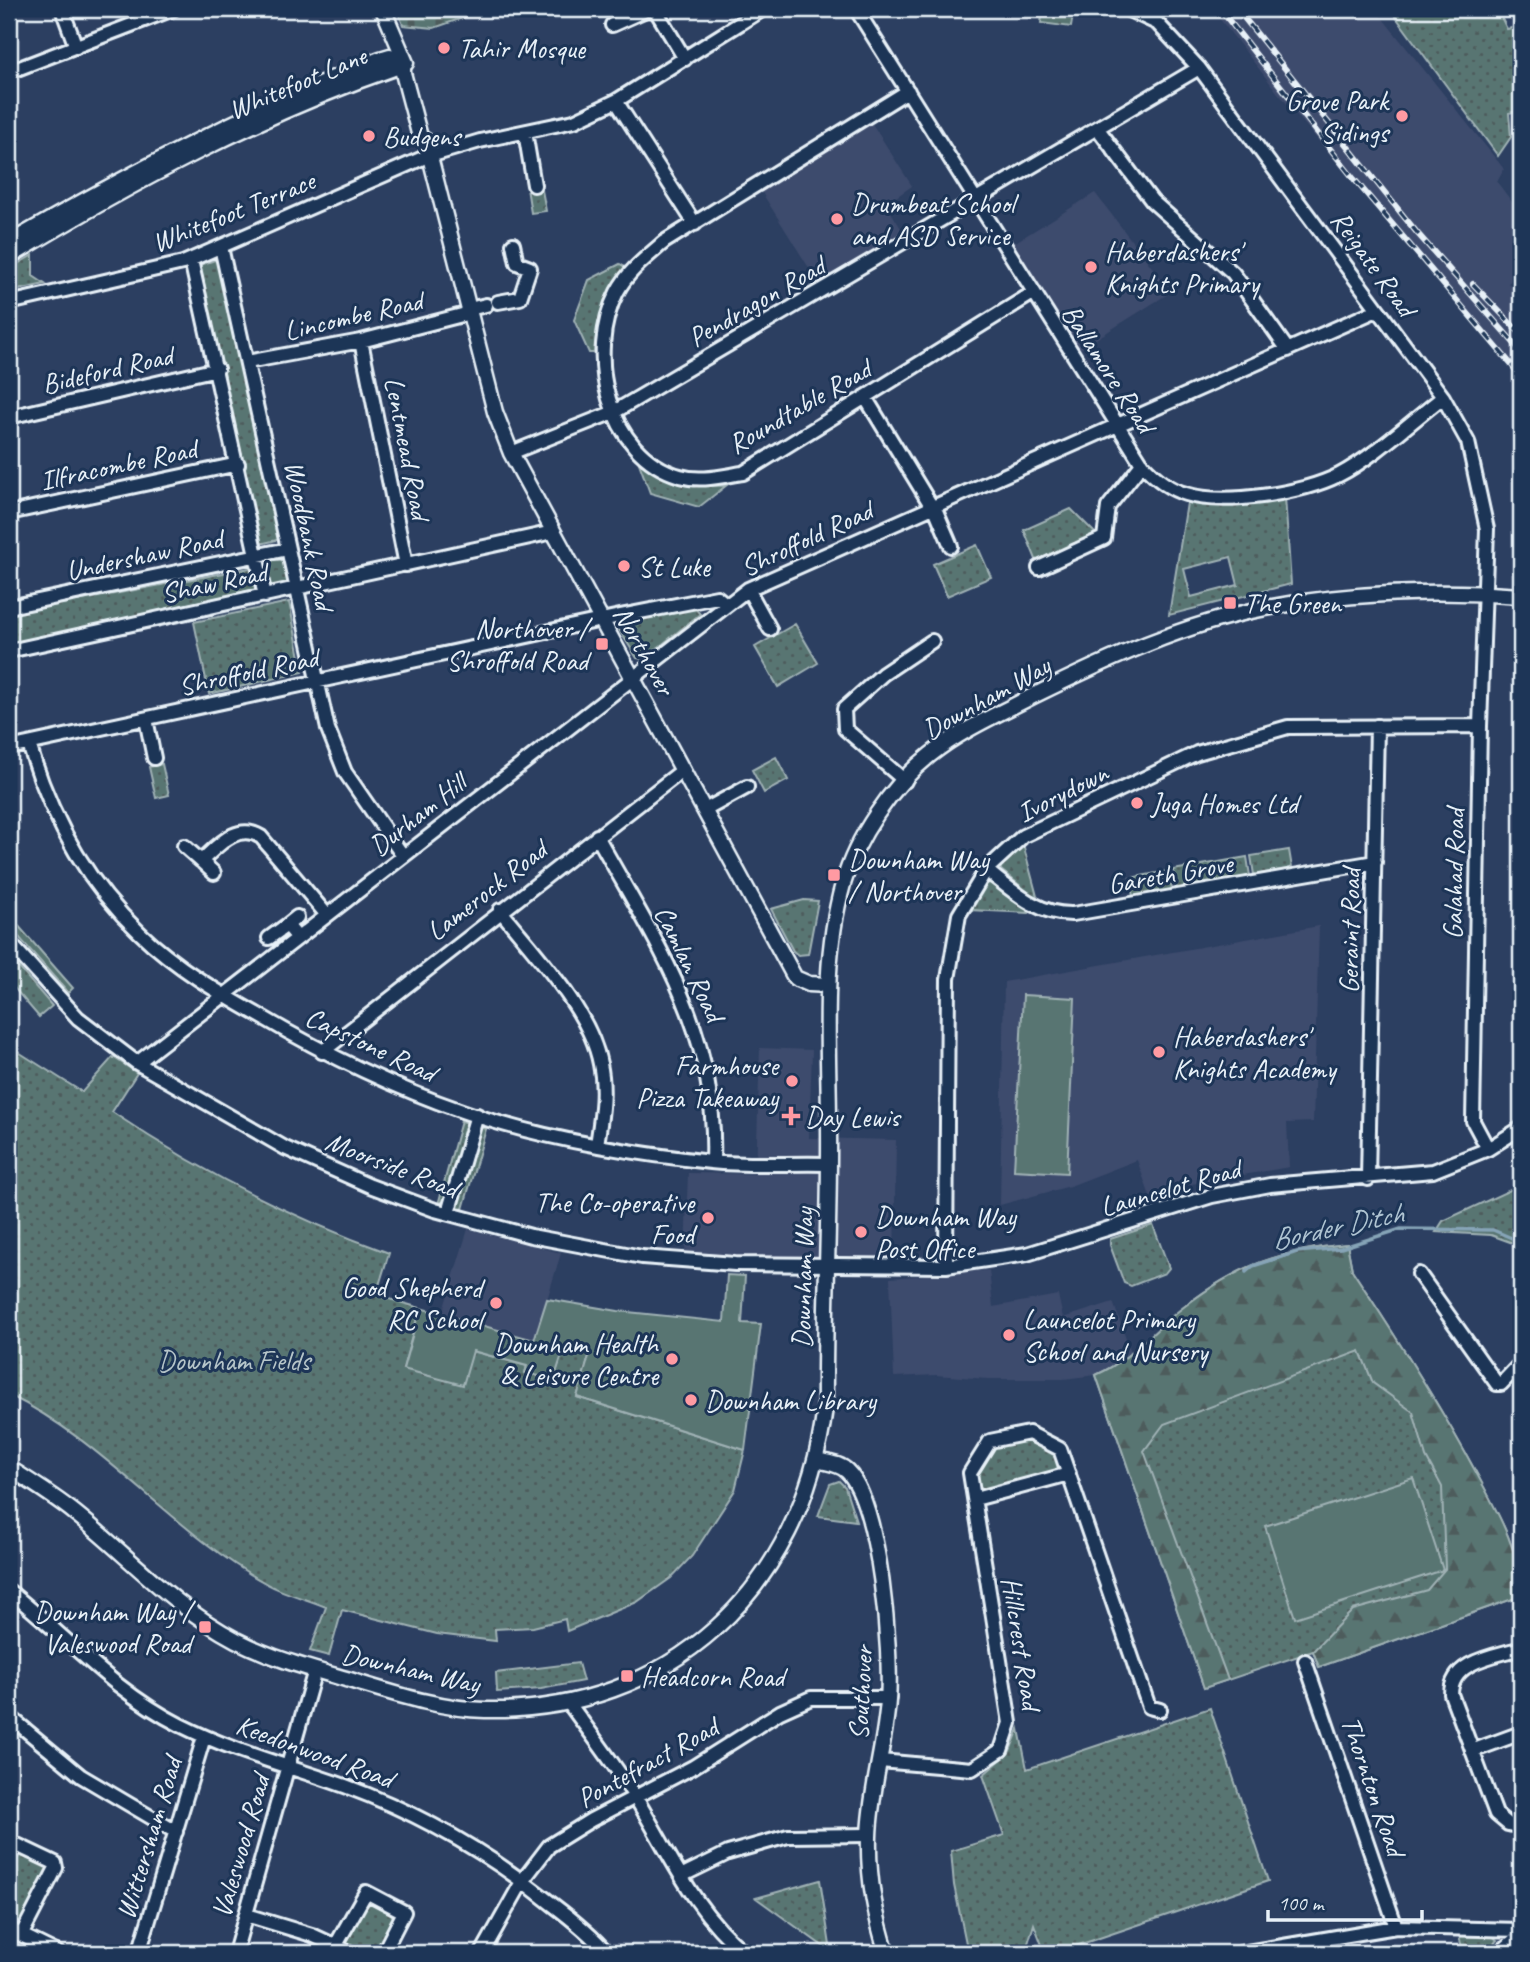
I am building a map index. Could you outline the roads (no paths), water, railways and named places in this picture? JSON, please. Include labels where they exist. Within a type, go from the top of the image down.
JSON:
[{"type":"street","points":[[62,9],[76,47]]},
{"type":"street","points":[[9,72],[173,9]]},
{"type":"street","name":"Northover","points":[[383,9],[403,59],[414,78],[428,135],[425,141],[495,412],[511,453],[794,978],[809,984],[828,985]]},
{"type":"street","points":[[612,25],[648,9]]},
{"type":"street","points":[[655,9],[685,59]]},
{"type":"street","points":[[429,156],[574,121],[616,101],[763,9]]},
{"type":"street","name":"Ballamore Road","points":[[856,9],[1142,464],[1164,485],[1203,498],[1246,497],[1311,486],[1340,474],[1443,397]]},
{"type":"street","name":"Reigate Road","points":[[1128,9],[1157,23],[1199,68],[1443,397],[1468,442],[1487,529],[1484,596]]},
{"type":"street","name":"Whitefoot Lane","points":[[9,243],[125,176],[215,130],[380,59],[390,56],[403,59]]},
{"type":"street","name":"Whitefoot Lane","points":[[9,257],[176,162],[290,108],[394,68],[403,59]]},
{"type":"street","name":"Pendragon Road","points":[[511,453],[614,412],[1199,68]]},
{"type":"street","name":"Roundtable Road","points":[[908,91],[664,242],[631,271],[616,293],[604,331],[602,356],[606,386],[614,412],[631,446],[656,466],[680,476],[705,479],[743,472],[1033,293]]},
{"type":"street","points":[[616,101],[695,224]]},
{"type":"street","points":[[1098,129],[1152,201],[1233,273],[1289,350]]},
{"type":"street","points":[[525,132],[534,186]]},
{"type":"street","name":"Whitefoot Terrace","points":[[9,303],[191,260],[429,156]]},
{"type":"street","name":"Lincombe Road","points":[[247,362],[361,341],[520,298],[530,268],[517,263],[513,244]]},
{"type":"street","name":"Woodbank Road","points":[[221,247],[328,729],[345,772],[403,856]]},
{"type":"street","name":"Woodbank Road","points":[[191,260],[265,596]]},
{"type":"street","name":"Shroffold Road","points":[[9,748],[601,620],[717,597],[727,605],[748,590],[1377,310]]},
{"type":"street","name":"Lentmead Road","points":[[361,341],[406,565]]},
{"type":"street","name":"Bideford Road","points":[[9,417],[217,369]]},
{"type":"street","points":[[865,397],[933,507],[951,546]]},
{"type":"street","name":"Ilfracombe Road","points":[[9,513],[237,464]]},
{"type":"street","points":[[1039,568],[1104,538],[1108,507],[1142,464]]},
{"type":"street","name":"Shaw Road","points":[[9,651],[553,532]]},
{"type":"street","name":"Undershaw Road","points":[[9,607],[288,549]]},
{"type":"street","points":[[748,590],[770,629]]},
{"type":"street","name":"Downham Way","points":[[9,1468],[76,1513],[180,1606],[237,1640],[315,1671],[454,1707],[514,1710],[568,1702],[598,1694],[641,1677],[730,1618],[758,1585],[787,1540],[817,1460],[825,1408],[828,985],[839,902],[851,862],[876,818],[905,781],[932,754],[981,722],[1156,639],[1264,609],[1314,601],[1404,594],[1521,596]]},
{"type":"street","name":"Galahad Road","points":[[1484,596],[1474,1121],[1488,1149]]},
{"type":"street","name":"Durham Hill","points":[[137,1063],[727,605]]},
{"type":"street","points":[[905,781],[845,729],[844,709],[883,674],[932,641]]},
{"type":"street","name":"Shroffold Road","points":[[146,719],[154,758]]},
{"type":"street","name":"Geraint Road","points":[[1368,1179],[1377,726]]},
{"type":"street","name":"Ivorydown","points":[[946,1266],[948,979],[959,915],[986,870],[1023,836],[1197,753],[1288,727],[1480,726]]},
{"type":"street","name":"Capstone Road","points":[[29,744],[40,783],[60,827],[82,863],[140,933],[223,995],[322,1052],[477,1115],[597,1145],[713,1162],[827,1164]]},
{"type":"street","name":"Lamerock Road","points":[[322,1052],[500,910],[683,770]]},
{"type":"street","points":[[705,810],[747,786]]},
{"type":"street","points":[[201,861],[230,837],[243,831],[252,832],[261,837],[326,914]]},
{"type":"street","name":"Camlan Road","points":[[597,836],[681,989],[703,1050],[711,1094],[713,1162]]},
{"type":"street","points":[[184,846],[214,873]]},
{"type":"street","name":"Gareth Grove","points":[[986,870],[1038,909],[1055,915],[1375,862]]},
{"type":"street","points":[[500,910],[588,1028],[600,1063],[603,1093],[597,1145]]},
{"type":"street","points":[[269,938],[292,921],[297,937]]},
{"type":"street","name":"Moorside Road","points":[[9,942],[69,1009],[137,1063],[285,1148],[370,1186],[448,1213],[531,1236],[642,1257],[826,1267]]},
{"type":"street","points":[[448,1213],[477,1115]]},
{"type":"street","name":"Launcelot Road","points":[[826,1267],[946,1266],[1027,1254],[1212,1196],[1270,1185],[1368,1179],[1433,1171],[1488,1149],[1521,1128]]},
{"type":"street","points":[[1419,1274],[1497,1384],[1502,1384],[1521,1363]]},
{"type":"street","name":"Hillcrest Road","points":[[880,1760],[972,1769],[1001,1750],[1010,1723],[970,1473],[990,1441],[1029,1433],[1060,1449],[1149,1707],[1160,1710]]},
{"type":"street","name":"Southover","points":[[817,1460],[839,1465],[848,1472],[857,1486],[868,1521],[884,1602],[889,1698],[869,1835],[871,1879],[887,1953]]},
{"type":"street","points":[[975,1499],[1069,1475]]},
{"type":"street","name":"Keedonwood Road","points":[[9,1591],[108,1679],[144,1705],[204,1737],[287,1769],[344,1786],[437,1825],[523,1880],[594,1937],[607,1953]]},
{"type":"street","points":[[1521,1648],[1466,1665],[1453,1680],[1451,1693],[1496,1814],[1508,1824],[1521,1827]]},
{"type":"street","name":"Thornton Road","points":[[1306,1661],[1396,1927]]},
{"type":"street","name":"Valeswood Road","points":[[235,1953],[315,1671]]},
{"type":"street","name":"Pontefract Road","points":[[482,1953],[523,1880],[549,1846],[591,1820],[714,1755],[780,1712],[811,1698],[889,1698]]},
{"type":"street","points":[[568,1702],[636,1798],[681,1876],[719,1933],[745,1953]]},
{"type":"street","points":[[9,1716],[81,1776],[176,1832]]},
{"type":"street","points":[[1472,1751],[1521,1733]]},
{"type":"street","name":"Wittersham Road","points":[[139,1953],[204,1737]]},
{"type":"street","points":[[681,1876],[728,1853],[788,1836],[869,1835]]},
{"type":"street","points":[[9,1856],[17,1845],[55,1863],[56,1868],[22,1934]]},
{"type":"street","points":[[336,1945],[366,1892],[404,1912],[383,1953]]},
{"type":"street","points":[[246,1915],[294,1928],[351,1953]]},
{"type":"street","points":[[1241,1953],[1396,1927],[1521,1932]]},
{"type":"street","points":[[9,1929],[58,1953]]},
{"type":"street","points":[[1500,1953],[1521,1932]]},
{"type":"waterway","name":"Border Ditch","points":[[1246,1272],[1253,1266],[1297,1252],[1341,1248],[1401,1229],[1493,1230],[1521,1242]]},
{"type":"railway","points":[[1220,9],[1354,179],[1521,376]]},
{"type":"railway","points":[[1237,9],[1418,234],[1521,351]]},
{"type":"railway","points":[[1473,284],[1521,334]]},
{"type":"place","name":"Tahir Mosque","points":[[444,48]]},
{"type":"place","name":"Grove Park Sidings","points":[[1402,116]]},
{"type":"place","name":"Budgens","points":[[369,136]]},
{"type":"place","name":"Drumbeat School and ASD Service","points":[[837,219]]},
{"type":"place","name":"Haberdashers' Knights Primary","points":[[1091,267]]},
{"type":"place","name":"St Luke","points":[[624,566]]},
{"type":"place","name":"The Green","points":[[1230,603]]},
{"type":"place","name":"Northover / Shroffold Road","points":[[602,644]]},
{"type":"place","name":"Juga Homes Ltd","points":[[1137,803]]},
{"type":"place","name":"Downham Way / Northover","points":[[834,875]]},
{"type":"place","name":"Haberdashers' Knights Academy","points":[[1159,1052]]},
{"type":"place","name":"Farmhouse Pizza Takeaway","points":[[792,1081]]},
{"type":"place","name":"Day Lewis","points":[[791,1116]]},
{"type":"place","name":"The Co-operative Food","points":[[708,1218]]},
{"type":"place","name":"Downham Way Post Office","points":[[861,1232]]},
{"type":"place","name":"Good Shepherd RC School","points":[[496,1303]]},
{"type":"place","name":"Launcelot Primary School and Nursery","points":[[1009,1335]]},
{"type":"place","name":"Downham Health & Leisure Centre","points":[[672,1359]]},
{"type":"place","name":"Downham Library","points":[[691,1400]]},
{"type":"place","name":"Downham Way / Valeswood Road","points":[[205,1627]]},
{"type":"place","name":"Headcorn Road","points":[[627,1676]]},
{"type":"park label","name":"Downham Fields","points":[[234,1360]]}]
